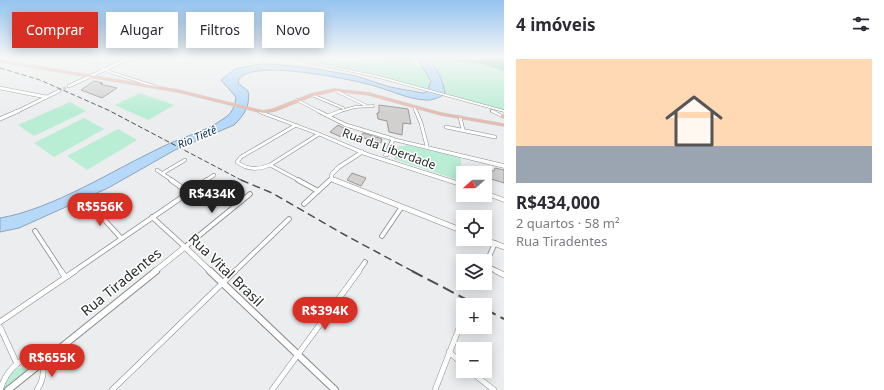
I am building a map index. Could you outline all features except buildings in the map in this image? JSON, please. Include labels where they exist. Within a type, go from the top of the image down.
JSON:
[{"type":"main road","points":[[90,76],[229,103],[260,112],[276,110],[312,94],[334,90],[369,94],[414,107],[504,125]]},
{"type":"main road","points":[[375,76],[452,98],[504,115]]},
{"type":"main road","points":[[131,83],[135,80]]},
{"type":"main road","points":[[254,110],[267,112]]},
{"type":"main road","points":[[274,116],[273,113],[276,110]]},
{"type":"main road","name":"Rua da Liberdade","points":[[260,112],[286,121]]},
{"type":"main road","name":"Rua da Liberdade","points":[[267,112],[362,152],[456,183]]},
{"type":"main road","points":[[386,155],[393,139],[427,146],[504,166]]},
{"type":"main road","points":[[354,148],[377,155]]},
{"type":"main road","points":[[362,152],[382,156],[386,155],[396,162]]},
{"type":"main road","points":[[492,196],[504,200]]},
{"type":"street","points":[[69,86],[89,76]]},
{"type":"street","points":[[124,76],[162,89]]},
{"type":"street","points":[[0,88],[46,97]]},
{"type":"street","points":[[334,90],[366,106]]},
{"type":"street","points":[[0,119],[59,91]]},
{"type":"street","points":[[312,94],[343,108]]},
{"type":"street","points":[[297,100],[352,127],[393,139]]},
{"type":"street","points":[[328,116],[343,108],[373,106]]},
{"type":"street","points":[[414,107],[421,123],[427,146]]},
{"type":"street","points":[[460,117],[463,130]]},
{"type":"street","points":[[296,125],[238,159],[238,164],[250,169],[270,165],[319,134]]},
{"type":"street","points":[[446,127],[495,137]]},
{"type":"street","points":[[304,204],[331,179],[332,174],[336,169],[362,152]]},
{"type":"street","points":[[163,173],[185,160]]},
{"type":"street","points":[[270,165],[318,191]]},
{"type":"street","points":[[157,170],[188,192]]},
{"type":"street","points":[[0,322],[214,175]]},
{"type":"street","points":[[331,179],[401,208],[456,228]]},
{"type":"street","name":"Rua Tiradentes","points":[[8,390],[250,194]]},
{"type":"street","points":[[90,204],[121,238]]},
{"type":"street","points":[[382,236],[401,208]]},
{"type":"street","name":"Rua Vital Brasil","points":[[152,218],[185,247],[335,390]]},
{"type":"street","points":[[112,390],[289,219]]},
{"type":"street","points":[[35,231],[65,277]]},
{"type":"street","points":[[490,254],[494,244],[504,247]]},
{"type":"street","points":[[272,390],[365,262]]},
{"type":"street","points":[[492,269],[504,275]]},
{"type":"street","points":[[0,327],[17,364]]},
{"type":"street","points":[[435,390],[456,334]]},
{"type":"street","points":[[449,352],[456,358]]},
{"type":"street","points":[[0,390],[5,377],[17,364],[30,358],[36,358],[42,362],[45,370],[44,376],[37,390]]},
{"type":"street","points":[[479,378],[494,390]]},
{"type":"green space","points":[[379,76],[429,76],[430,83],[429,89]]},
{"type":"green space","points":[[440,76],[504,76],[504,111],[450,97],[445,94]]},
{"type":"green space","points":[[140,93],[174,105],[148,120],[115,105]]},
{"type":"green space","points":[[70,102],[86,111],[34,136],[18,125]]},
{"type":"green space","points":[[84,118],[104,129],[54,157],[34,143]]},
{"type":"green space","points":[[118,129],[137,140],[87,170],[67,156]]},
{"type":"green space","points":[[407,145],[461,158],[461,166],[456,166],[456,179],[394,159],[398,147]]},
{"type":"green space","points":[[17,368],[28,369],[3,390],[1,390],[3,381]]},
{"type":"water","name":"Rio Tietê","points":[[226,76],[243,76],[238,83],[248,91],[249,96],[246,110],[234,125],[175,150],[108,188],[19,228],[0,232],[0,218],[20,213],[62,198],[170,143],[216,124],[229,115],[235,104],[236,97],[221,80]]},
{"type":"water","points":[[328,76],[357,76],[390,87],[423,93],[427,92],[431,81],[428,76],[440,76],[445,94],[428,100],[407,97],[367,84]]},
{"type":"tunnel","points":[[59,91],[69,86]]},
{"type":"railway","points":[[27,76],[40,80],[108,110],[241,180]]},
{"type":"railway","points":[[241,180],[272,193],[345,235],[414,272]]},
{"type":"railway","points":[[412,271],[464,298]]},
{"type":"railway","points":[[492,313],[504,319]]}]
